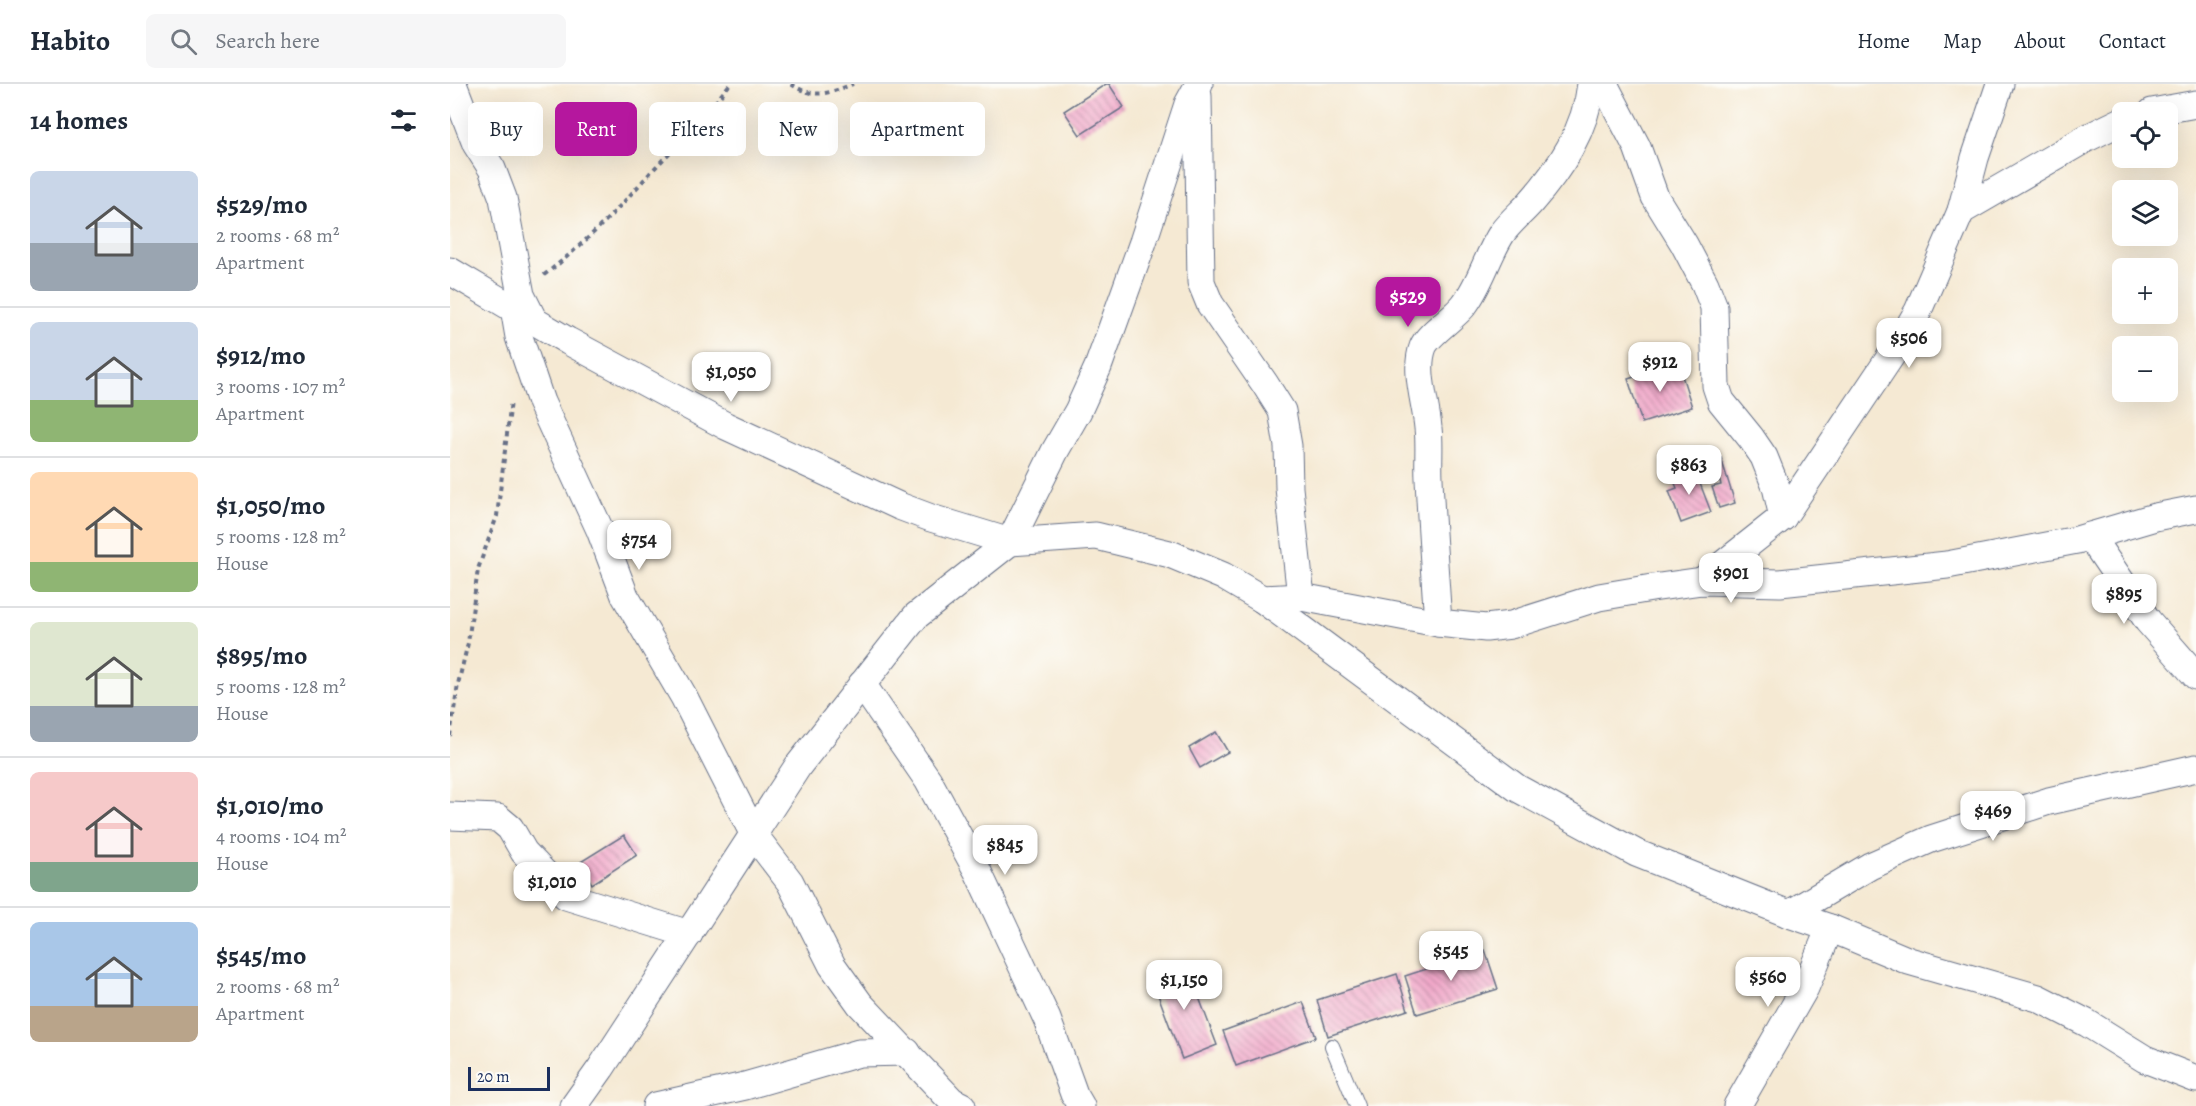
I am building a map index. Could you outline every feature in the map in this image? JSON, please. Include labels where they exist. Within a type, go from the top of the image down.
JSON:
[{"type":"street","points":[[453,84],[476,144],[492,169],[503,198],[522,307],[519,338],[541,402],[600,530],[625,596],[684,697],[754,835],[790,882],[832,965],[860,1004],[952,1101],[962,1106]]},
{"type":"street","points":[[1438,623],[1428,430],[1420,361],[1423,345],[1465,305],[1479,280],[1491,250],[1504,230],[1562,162],[1577,137],[1589,104],[1591,84]]},
{"type":"street","points":[[1604,84],[1637,147],[1655,197],[1684,244],[1714,307],[1716,386],[1721,401],[1764,457],[1776,487],[1783,517]]},
{"type":"street","points":[[1702,581],[1783,517],[1899,344],[1918,311],[1961,211],[1975,158],[2000,84]]},
{"type":"street","points":[[1191,90],[1201,282],[1210,304],[1282,411],[1288,446],[1289,488],[1301,597]]},
{"type":"street","points":[[574,1106],[798,766],[916,616],[1010,542],[1078,411],[1098,367],[1143,242],[1191,90]]},
{"type":"street","points":[[2178,107],[2196,104]]},
{"type":"street","points":[[1961,211],[2112,126]]},
{"type":"street","points":[[450,271],[522,307],[578,346],[747,435],[899,506],[1010,542],[1096,536],[1170,554],[1223,576],[1262,599],[1517,788],[1636,853],[1909,961],[2038,998],[2087,1023],[2145,1059],[2196,1079]]},
{"type":"street","points":[[1262,599],[1301,597],[1438,623],[1486,628],[1511,625],[1599,597],[1702,581],[1780,583],[1947,565],[2090,536],[2156,517],[2196,509]]},
{"type":"street","points":[[2090,536],[2148,621],[2196,676]]},
{"type":"street","points":[[862,684],[928,780],[978,872],[1047,1018],[1074,1094],[1081,1106]]},
{"type":"street","points":[[1789,914],[1870,866],[1930,838],[2049,801],[2196,768]]},
{"type":"street","points":[[450,816],[498,818],[510,828],[524,852],[566,896],[689,934]]},
{"type":"street","points":[[1738,1106],[1805,988],[1830,928]]},
{"type":"street","points":[[656,1106],[745,1086],[859,1053],[907,1052]]},
{"type":"lane","points":[[1332,1046],[1357,1106]]},
{"type":"path","points":[[522,307],[677,146],[730,84]]},
{"type":"path","points":[[791,84],[799,90],[817,95],[853,84]]},
{"type":"path","points":[[450,736],[458,684],[468,643],[478,569],[497,516],[512,396]]},
{"type":"building","points":[[1109,84],[1124,107],[1080,135],[1064,111]]},
{"type":"building","points":[[1678,363],[1692,407],[1642,423],[1628,379]]},
{"type":"building","points":[[1721,458],[1735,503],[1719,508],[1712,487],[1721,485],[1718,473],[1707,476],[1703,464]]},
{"type":"building","points":[[1694,468],[1711,512],[1681,523],[1669,491],[1677,488],[1672,476]]},
{"type":"building","points":[[1216,732],[1228,752],[1200,768],[1189,748]]},
{"type":"building","points":[[624,835],[637,855],[592,884],[579,863]]},
{"type":"building","points":[[1485,950],[1498,989],[1417,1014],[1405,976]]},
{"type":"building","points":[[1186,963],[1217,1045],[1182,1059],[1151,976]]},
{"type":"building","points":[[1397,974],[1408,1010],[1328,1036],[1317,1000]]},
{"type":"building","points":[[1303,1002],[1316,1037],[1236,1066],[1223,1031]]}]
